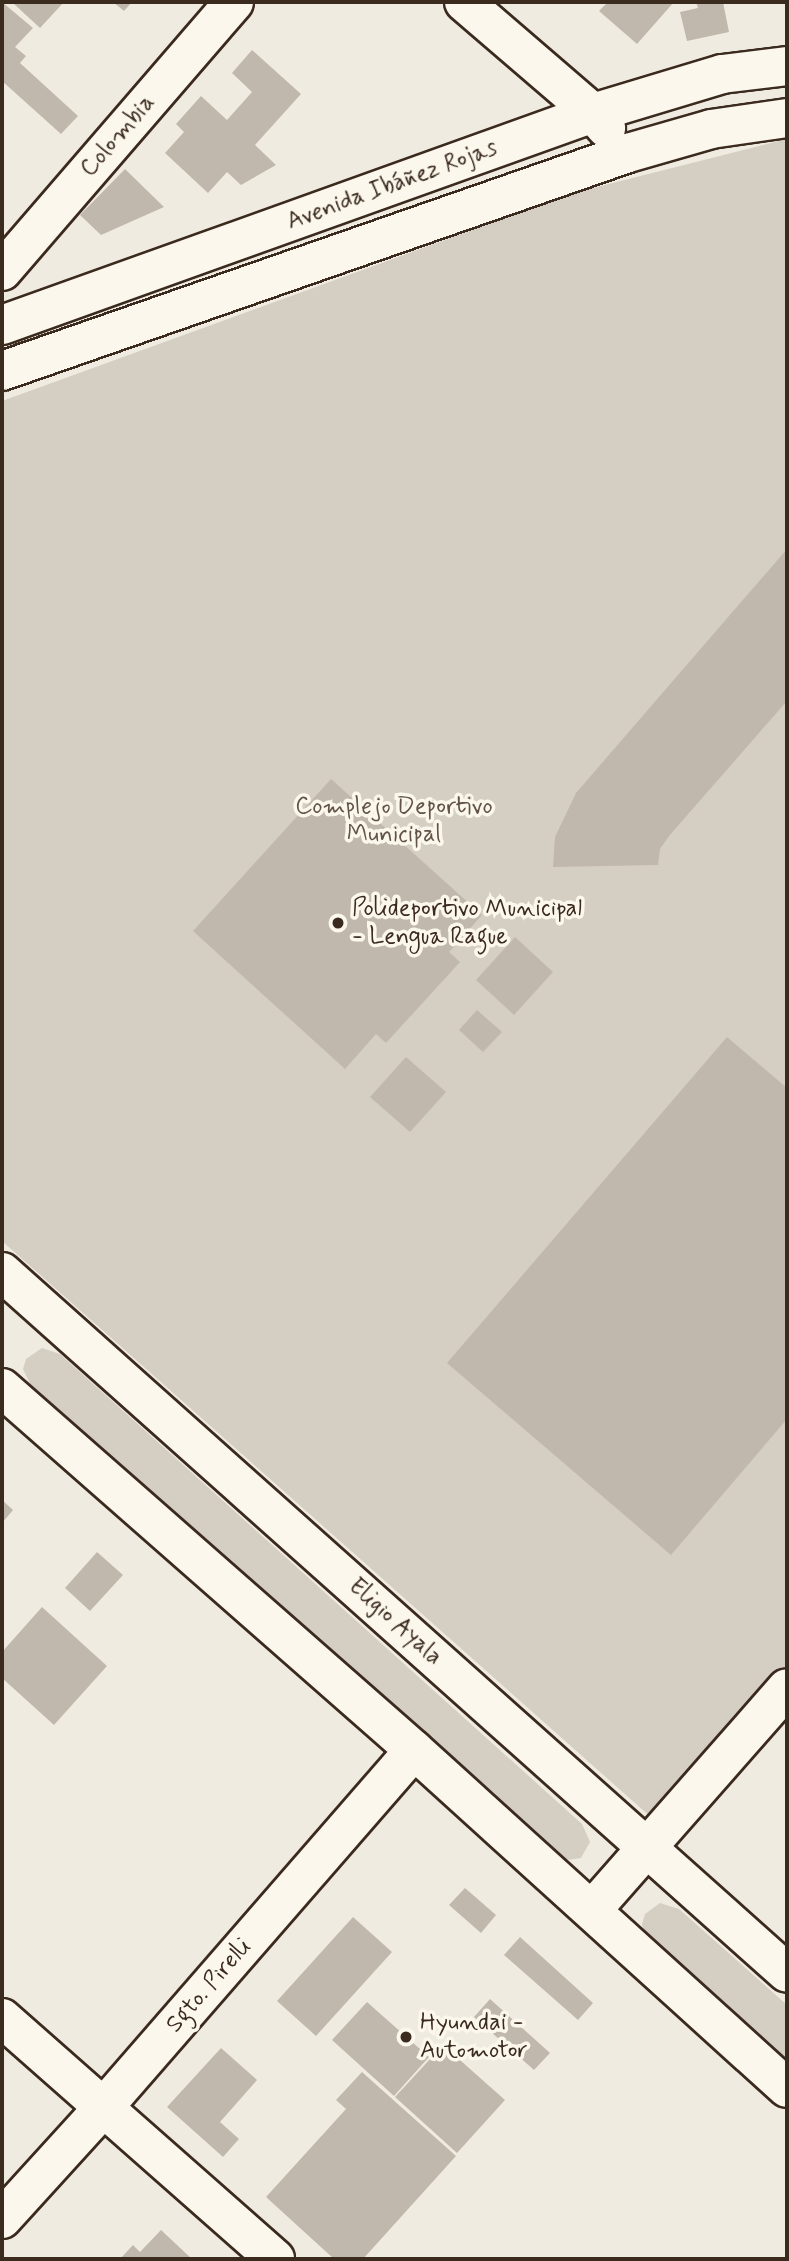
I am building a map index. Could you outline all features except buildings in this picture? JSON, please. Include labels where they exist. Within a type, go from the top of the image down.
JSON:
[{"type":"street","name":"Colombia","points":[[2,271],[234,2]]},
{"type":"street","points":[[464,2],[593,113],[628,153]]},
{"type":"street","name":"Avenida Ibáñez Rojas","points":[[2,325],[593,113],[722,74],[787,66]]},
{"type":"street","name":"Avenida Ibáñez Rojas","points":[[2,371],[628,153],[711,129],[787,118]]},
{"type":"street","name":"Eligio Ayala","points":[[5,1284],[787,1973]]},
{"type":"street","points":[[2,1388],[414,1750],[787,2088]]},
{"type":"street","points":[[592,1910],[787,1688]]},
{"type":"street","name":"Sgto. Pirelli","points":[[2,2219],[103,2108],[414,1750]]},
{"type":"street","points":[[2,2018],[275,2259]]},
{"type":"green space","name":"Complejo Deportivo Municipal","points":[[787,139],[787,1665],[653,1819],[2,1241],[2,401],[577,192]]},
{"type":"green space","points":[[42,1348],[60,1354],[582,1824],[590,1842],[581,1858],[561,1861],[553,1856],[31,1386],[23,1369],[26,1359]]},
{"type":"green space","points":[[660,1903],[679,1909],[787,2005],[787,2064],[644,1933],[642,1924],[645,1914]]},
{"type":"place","name":"Polideportivo Municipal - Lengua Rague","points":[[338,923]]},
{"type":"place","name":"Hyundai - Automotor","points":[[406,2037]]}]
